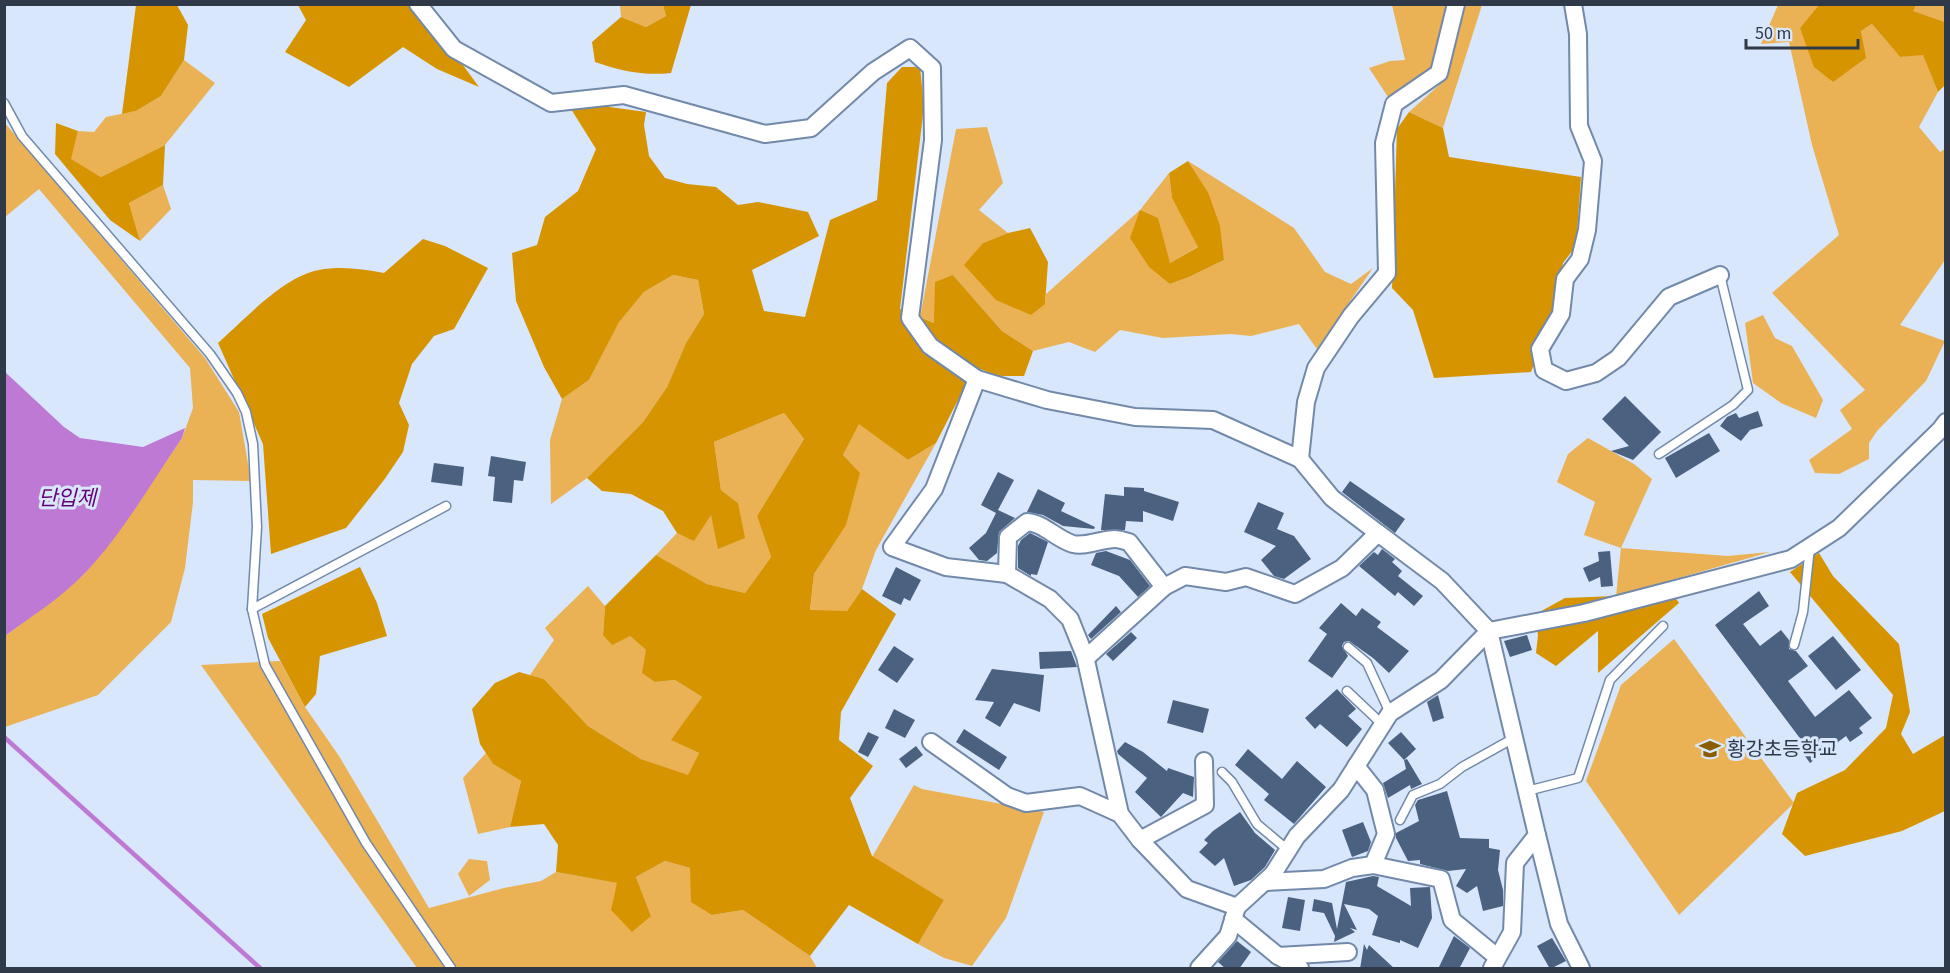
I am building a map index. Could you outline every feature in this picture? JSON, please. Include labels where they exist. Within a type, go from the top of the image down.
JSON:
[{"type":"street","points":[[418,4],[454,49],[551,103],[624,95],[765,134],[811,128],[873,72],[910,48],[932,68],[933,140],[910,318],[930,346],[977,379],[1047,400],[1134,417],[1213,420],[1300,459],[1332,498],[1442,581],[1489,631],[1560,924],[1581,969]]},
{"type":"street","points":[[1300,459],[1306,402],[1316,368],[1352,316],[1387,273],[1384,143],[1394,104],[1439,73],[1456,4]]},
{"type":"street","points":[[1573,4],[1578,34],[1579,126],[1593,161],[1587,230],[1580,259],[1565,279],[1561,314],[1540,349],[1544,370],[1566,381],[1596,373],[1618,358],[1670,297],[1720,275]]},
{"type":"street","points":[[977,379],[934,489],[892,547],[946,567],[1007,574],[1050,599],[1070,619],[1086,658],[1120,814],[1140,840],[1187,889],[1235,913],[1278,956],[1300,969]]},
{"type":"street","points":[[1200,969],[1228,936],[1235,913],[1272,874],[1297,836],[1341,790],[1386,719],[1441,680],[1489,631],[1584,613],[1791,559],[1839,528],[1946,422]]},
{"type":"street","points":[[1007,574],[1008,537],[1027,522],[1037,523],[1073,544],[1090,544],[1114,539],[1128,542],[1164,587]]},
{"type":"street","points":[[1086,658],[1164,587],[1185,576],[1226,582],[1246,577],[1295,594],[1342,568],[1378,533]]},
{"type":"street","points":[[931,742],[1007,796],[1026,803],[1080,796],[1120,814]]},
{"type":"street","points":[[1140,840],[1205,805],[1204,761]]},
{"type":"street","points":[[1356,766],[1375,790],[1386,834],[1373,865]]},
{"type":"street","points":[[1265,882],[1324,879],[1352,868],[1373,865],[1441,879],[1452,920],[1495,963],[1512,932],[1515,863],[1537,835]]},
{"type":"street","points":[[1278,956],[1348,952]]},
{"type":"lane","points":[[4,103],[22,136],[210,354],[237,393],[246,412],[253,444],[256,526],[252,609],[265,665],[366,843],[451,969]]},
{"type":"lane","points":[[1659,454],[1733,405],[1748,390],[1720,275]]},
{"type":"lane","points":[[252,609],[446,506]]},
{"type":"lane","points":[[1794,645],[1803,612],[1810,547]]},
{"type":"lane","points":[[1527,791],[1578,778],[1610,680],[1663,626]]},
{"type":"lane","points":[[1348,647],[1367,663],[1386,719]]},
{"type":"lane","points":[[1347,691],[1386,719]]},
{"type":"lane","points":[[1400,820],[1413,795],[1440,784],[1462,767],[1514,738]]},
{"type":"lane","points":[[1222,771],[1232,782],[1257,824],[1288,850]]},
{"type":"shaded area","points":[[1820,4],[1916,5],[1913,11],[1945,22],[1945,85],[1938,92],[1923,55],[1900,57],[1872,24],[1861,31],[1866,58],[1833,82],[1814,67],[1800,28]]},
{"type":"shaded area","points":[[136,5],[177,5],[188,25],[184,60],[161,96],[136,111],[122,114]]},
{"type":"shaded area","points":[[298,5],[411,5],[460,61],[479,87],[437,69],[403,47],[349,87],[285,52],[306,20]]},
{"type":"shaded area","points":[[620,5],[663,5],[666,16],[646,27],[621,17]]},
{"type":"shaded area","points":[[663,5],[691,5],[671,73],[633,72],[595,62],[592,42],[621,17],[646,27],[666,16]]},
{"type":"shaded area","points":[[1392,5],[1446,5],[1432,68],[1388,97],[1369,68],[1390,61],[1405,60]]},
{"type":"shaded area","points":[[1464,5],[1482,5],[1443,128],[1409,112],[1445,80]]},
{"type":"shaded area","points":[[1778,5],[1820,5],[1800,28],[1832,82],[1865,58],[1861,31],[1872,24],[1900,57],[1923,54],[1938,92],[1919,127],[1940,152],[1945,149],[1945,260],[1900,325],[1945,341],[1926,381],[1877,431],[1869,443],[1869,459],[1839,474],[1815,473],[1809,460],[1852,429],[1840,410],[1865,390],[1772,293],[1839,235],[1812,145],[1789,42],[1761,44]]},
{"type":"shaded area","points":[[1916,5],[1945,5],[1945,22],[1912,11]]},
{"type":"shaded area","points":[[184,60],[215,83],[165,145],[101,177],[70,159],[78,131],[94,132],[106,117],[136,111],[161,96]]},
{"type":"shaded area","points":[[902,67],[920,67],[924,106],[900,309],[934,323],[935,282],[953,275],[1002,331],[1033,351],[1024,376],[998,376],[975,367],[936,443],[908,460],[859,424],[843,455],[860,473],[846,525],[814,574],[810,610],[847,611],[862,589],[896,614],[841,712],[839,740],[873,766],[850,798],[872,856],[944,900],[918,944],[849,905],[810,956],[743,910],[712,915],[691,902],[690,868],[665,861],[636,877],[651,916],[632,932],[611,910],[617,883],[556,872],[558,845],[544,824],[510,827],[521,781],[493,764],[480,744],[472,709],[495,683],[519,672],[544,679],[588,726],[641,759],[688,775],[699,753],[671,740],[702,697],[675,680],[655,682],[642,673],[646,650],[630,636],[612,645],[603,635],[605,606],[656,555],[707,584],[745,593],[771,557],[757,516],[804,439],[784,413],[714,442],[721,490],[738,503],[745,538],[718,549],[711,515],[694,541],[677,533],[663,511],[631,494],[602,491],[587,478],[643,422],[667,387],[686,343],[704,314],[698,280],[673,275],[644,292],[619,322],[589,380],[562,399],[544,367],[516,301],[512,253],[537,245],[545,217],[578,191],[596,149],[566,101],[646,112],[644,125],[649,156],[665,178],[687,184],[716,187],[738,205],[758,202],[808,212],[819,236],[752,270],[764,311],[805,317],[830,220],[877,200],[887,83]]},
{"type":"shaded area","points":[[1409,112],[1443,128],[1449,157],[1581,177],[1576,246],[1563,263],[1554,312],[1531,372],[1434,378],[1413,310],[1392,288],[1397,129]]},
{"type":"shaded area","points":[[4,122],[205,358],[239,412],[251,481],[193,480],[193,502],[185,568],[171,622],[98,695],[5,727],[5,636],[84,574],[113,539],[182,438],[193,408],[190,368],[39,189],[5,217]]},
{"type":"shaded area","points":[[56,123],[78,131],[71,159],[101,177],[165,145],[163,185],[129,203],[140,241],[110,220],[55,154]]},
{"type":"shaded area","points":[[987,127],[1003,183],[979,210],[1008,233],[983,243],[1045,304],[1046,294],[1140,210],[1169,173],[1172,198],[1199,246],[1170,263],[1165,249],[1170,284],[1224,260],[1208,192],[1188,161],[1294,228],[1325,272],[1351,284],[1373,268],[1317,349],[1299,324],[1251,336],[1231,334],[1163,338],[1120,330],[1095,352],[1069,342],[1033,351],[1002,331],[953,275],[934,323],[920,317],[956,129]]},
{"type":"shaded area","points":[[1188,161],[1208,192],[1220,226],[1224,260],[1170,284],[1149,267],[1130,238],[1140,210],[1158,218],[1170,263],[1198,247],[1172,198],[1169,173]]},
{"type":"shaded area","points":[[163,185],[171,209],[140,241],[129,203]]},
{"type":"shaded area","points":[[1030,228],[1048,262],[1045,304],[1031,315],[996,300],[964,265],[983,243],[1008,233]]},
{"type":"shaded area","points":[[423,239],[445,246],[488,268],[454,329],[434,336],[412,364],[399,403],[409,425],[403,452],[346,528],[271,554],[263,444],[218,343],[265,300],[292,281],[319,270],[335,268],[384,273]]},
{"type":"shaded area","points":[[673,275],[698,280],[704,314],[686,343],[667,387],[643,422],[587,478],[551,504],[550,440],[562,399],[589,380],[619,321],[644,292]]},
{"type":"shaded area","points":[[1763,315],[1775,338],[1792,346],[1823,400],[1816,418],[1781,403],[1753,383],[1745,323]]},
{"type":"shaded area","points":[[784,413],[804,439],[757,516],[771,557],[745,593],[707,584],[656,555],[677,533],[694,540],[711,514],[738,503],[721,490],[714,442]]},
{"type":"shaded area","points":[[859,423],[908,460],[936,443],[876,550],[862,589],[847,611],[810,611],[814,574],[845,525],[859,473],[843,455]]},
{"type":"shaded area","points":[[1588,438],[1634,464],[1652,479],[1621,548],[1584,535],[1595,502],[1557,482],[1568,454]]},
{"type":"shaded area","points":[[1621,548],[1728,556],[1770,552],[1616,596]]},
{"type":"shaded area","points":[[1819,553],[1833,576],[1899,644],[1910,712],[1901,734],[1913,754],[1945,735],[1945,811],[1902,831],[1805,856],[1782,834],[1797,793],[1845,770],[1886,728],[1893,695],[1790,572]]},
{"type":"shaded area","points":[[360,567],[377,603],[387,636],[320,656],[316,694],[305,707],[268,638],[262,614]]},
{"type":"shaded area","points":[[1665,582],[1679,603],[1598,673],[1598,631],[1556,666],[1536,653],[1538,635],[1534,615],[1565,598],[1616,596]]},
{"type":"shaded area","points":[[588,586],[605,606],[603,635],[630,636],[646,650],[655,682],[675,680],[702,697],[672,740],[699,753],[688,776],[641,759],[588,726],[544,679],[530,675],[554,640],[545,628]]},
{"type":"shaded area","points":[[1674,639],[1794,803],[1679,915],[1586,781],[1621,685]]},
{"type":"shaded area","points":[[280,661],[305,707],[339,756],[429,908],[504,888],[541,881],[556,872],[618,883],[651,916],[636,877],[665,861],[690,868],[712,915],[743,910],[810,956],[817,968],[417,968],[201,665]]},
{"type":"shaded area","points":[[486,753],[493,764],[521,781],[510,827],[478,834],[463,778]]},
{"type":"shaded area","points":[[914,785],[922,789],[1044,812],[1006,918],[972,966],[944,958],[918,944],[944,900],[872,857]]},
{"type":"shaded area","points":[[469,859],[487,861],[490,880],[469,896],[458,874]]},
{"type":"water","name":"단입제","points":[[4,371],[64,427],[80,438],[143,447],[185,428],[182,438],[99,558],[66,591],[5,636]]},
{"type":"building","points":[[1625,396],[1661,432],[1633,460],[1611,451],[1629,446],[1602,419]]},
{"type":"building","points":[[1758,411],[1763,426],[1750,430],[1741,441],[1720,426],[1727,417],[1736,413],[1739,418]]},
{"type":"building","points":[[1709,433],[1720,451],[1676,478],[1665,458]]},
{"type":"building","points":[[491,456],[526,462],[523,481],[514,480],[512,503],[493,501],[495,477],[488,476]]},
{"type":"building","points":[[434,463],[464,467],[462,486],[431,482]]},
{"type":"building","points":[[998,472],[1014,480],[998,510],[1015,518],[999,532],[997,553],[987,561],[979,560],[969,548],[986,533],[996,513],[981,505]]},
{"type":"building","points":[[1350,481],[1405,519],[1395,533],[1342,492]]},
{"type":"building","points":[[1124,487],[1144,488],[1144,491],[1179,502],[1173,521],[1143,511],[1143,522],[1126,521],[1125,530],[1101,530],[1105,494],[1124,496]]},
{"type":"building","points":[[1038,489],[1065,503],[1061,511],[1095,527],[1094,529],[1063,526],[1043,515],[1027,512]]},
{"type":"building","points":[[1258,502],[1284,513],[1277,529],[1294,536],[1311,559],[1284,579],[1274,576],[1261,560],[1276,546],[1244,532]]},
{"type":"building","points":[[1030,533],[1048,542],[1037,575],[1031,574],[1031,576],[1018,568],[1018,546],[1021,540]]},
{"type":"building","points":[[1382,549],[1395,559],[1392,562],[1402,571],[1398,576],[1423,596],[1414,606],[1398,592],[1395,596],[1359,566],[1374,552],[1378,555]]},
{"type":"building","points":[[1106,551],[1130,560],[1150,586],[1138,597],[1119,576],[1091,565],[1096,553]]},
{"type":"building","points":[[1610,551],[1613,586],[1601,587],[1600,577],[1589,582],[1583,568],[1599,561],[1598,552]]},
{"type":"building","points":[[896,567],[921,580],[910,601],[904,598],[901,605],[882,596]]},
{"type":"building","points":[[1759,591],[1769,606],[1743,624],[1760,646],[1781,630],[1789,640],[1789,649],[1796,651],[1808,666],[1788,681],[1815,717],[1849,690],[1872,718],[1859,728],[1863,733],[1850,742],[1846,736],[1810,763],[1800,749],[1805,745],[1715,625]]},
{"type":"building","points":[[1341,603],[1356,616],[1362,608],[1381,622],[1377,627],[1409,651],[1389,673],[1349,641],[1344,642],[1342,646],[1348,656],[1332,678],[1308,661],[1327,634],[1319,628]]},
{"type":"building","points":[[1116,606],[1121,612],[1091,639],[1088,635]]},
{"type":"building","points":[[1131,632],[1137,638],[1113,661],[1106,654]]},
{"type":"building","points":[[1527,635],[1532,650],[1510,657],[1504,641]]},
{"type":"building","points":[[1833,636],[1861,670],[1836,690],[1808,656]]},
{"type":"building","points":[[894,646],[914,659],[897,683],[878,670]]},
{"type":"building","points":[[1071,651],[1077,667],[1040,669],[1039,652]]},
{"type":"building","points":[[992,669],[1044,675],[1040,712],[1014,703],[1000,727],[985,718],[994,702],[975,700]]},
{"type":"building","points":[[1337,689],[1356,709],[1348,716],[1362,729],[1347,747],[1320,724],[1315,729],[1305,718]]},
{"type":"building","points":[[1438,695],[1444,718],[1433,722],[1427,702]]},
{"type":"building","points":[[1173,700],[1209,709],[1203,733],[1167,723]]},
{"type":"building","points":[[894,709],[915,720],[905,738],[885,728]]},
{"type":"building","points":[[964,729],[1007,757],[999,770],[956,742]]},
{"type":"building","points":[[868,732],[879,737],[868,757],[858,752]]},
{"type":"building","points":[[1401,732],[1416,749],[1404,760],[1388,743]]},
{"type":"building","points":[[1125,742],[1143,752],[1167,771],[1168,768],[1194,777],[1193,797],[1183,793],[1161,817],[1135,792],[1147,778],[1118,754],[1117,751]]},
{"type":"building","points":[[916,746],[923,755],[906,768],[899,759]]},
{"type":"building","points":[[1248,749],[1282,779],[1297,761],[1326,787],[1294,824],[1264,800],[1269,794],[1235,765]]},
{"type":"building","points":[[1407,759],[1422,784],[1411,789],[1410,785],[1388,798],[1383,783],[1406,769],[1404,760]]},
{"type":"building","points":[[1447,791],[1460,838],[1489,839],[1489,848],[1500,850],[1498,870],[1503,890],[1503,906],[1483,911],[1477,886],[1467,893],[1456,886],[1466,869],[1448,871],[1420,864],[1420,860],[1408,861],[1396,838],[1396,833],[1419,821],[1415,805],[1418,800]]},
{"type":"building","points":[[1240,812],[1255,833],[1275,850],[1265,867],[1251,880],[1234,886],[1224,858],[1215,866],[1199,852],[1208,843],[1204,840],[1213,831]]},
{"type":"building","points":[[1363,822],[1371,842],[1368,851],[1352,857],[1342,830]]},
{"type":"building","points":[[1373,876],[1379,877],[1377,886],[1411,906],[1410,888],[1430,887],[1432,918],[1418,948],[1400,940],[1400,943],[1372,935],[1378,916],[1369,909],[1344,904],[1357,930],[1350,928],[1355,932],[1334,942],[1335,936],[1324,913],[1312,911],[1314,899],[1332,903],[1337,929],[1346,882]]},
{"type":"building","points":[[1288,897],[1305,900],[1300,931],[1282,928]]},
{"type":"building","points":[[1454,936],[1470,948],[1459,969],[1438,969]]},
{"type":"building","points":[[1552,938],[1566,961],[1550,969],[1537,946]]},
{"type":"building","points":[[1237,941],[1251,952],[1239,969],[1226,969],[1218,962]]},
{"type":"building","points":[[1364,944],[1367,950],[1369,945],[1395,969],[1360,969]]},
{"type":"waterway","points":[[4,737],[260,968]]},
{"type":"place","name":"황강초등학교","points":[[1710,749]]}]
